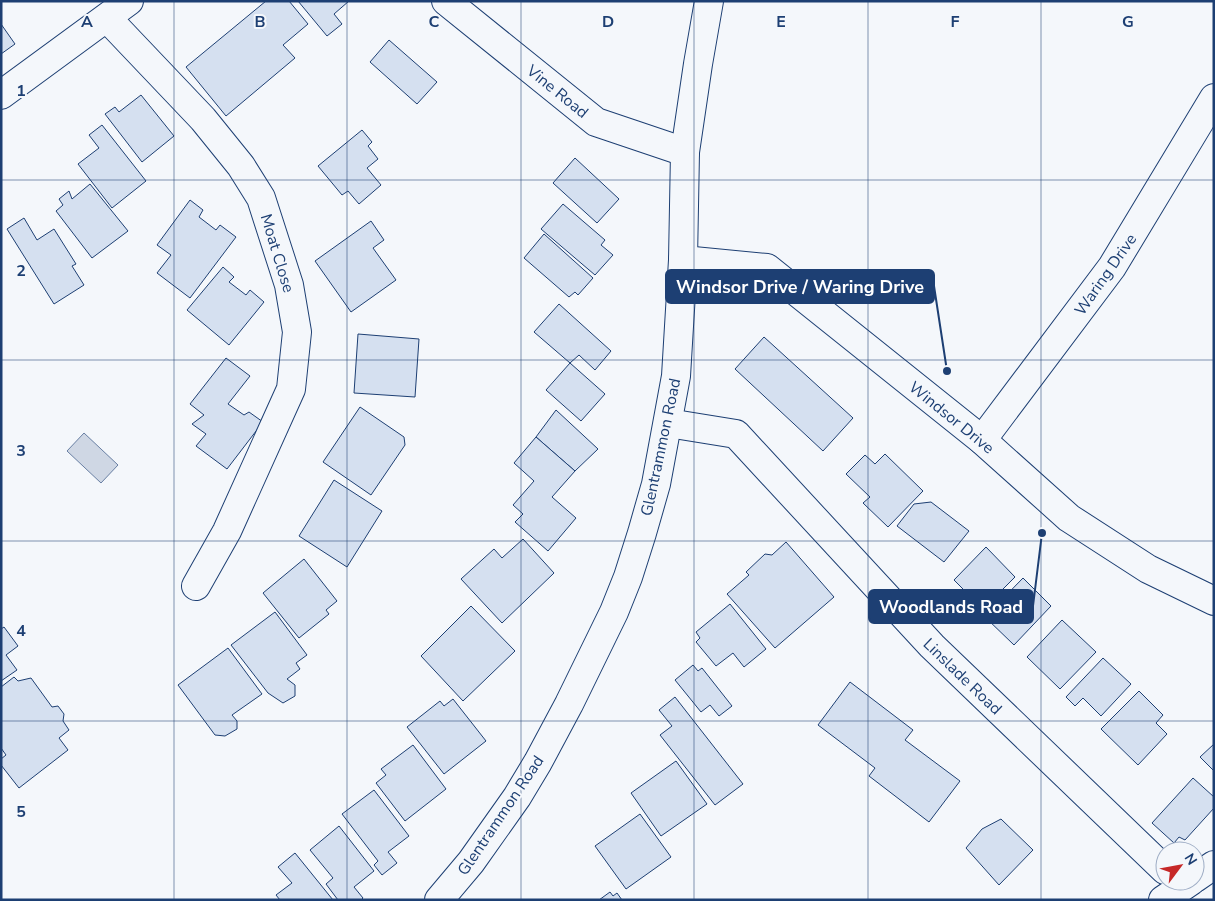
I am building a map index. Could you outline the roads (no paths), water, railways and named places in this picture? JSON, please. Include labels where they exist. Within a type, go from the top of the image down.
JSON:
[{"type":"street","points":[[1,95],[129,1]]},
{"type":"street","name":"Vine Road","points":[[446,1],[596,122],[685,152]]},
{"type":"street","name":"Glentrammon Road","points":[[439,900],[471,862],[517,797],[538,762],[592,660],[628,577],[656,484],[676,376],[683,260],[685,152],[709,1]]},
{"type":"street","name":"Moat Close","points":[[107,18],[203,119],[241,166],[261,198],[289,285],[297,332],[291,389],[227,531],[196,586]]},
{"type":"street","name":"Waring Drive","points":[[982,440],[1112,267],[1214,98]]},
{"type":"street","name":"Windsor Drive","points":[[683,260],[767,268],[982,440],[1069,518],[1148,569],[1214,601]]},
{"type":"street","name":"Linslade Road","points":[[668,423],[736,434],[932,646],[1155,860]]},
{"type":"place","name":"Windsor Drive / Waring Drive","points":[[947,371]]},
{"type":"place","name":"Woodlands Road","points":[[1042,533]]}]
